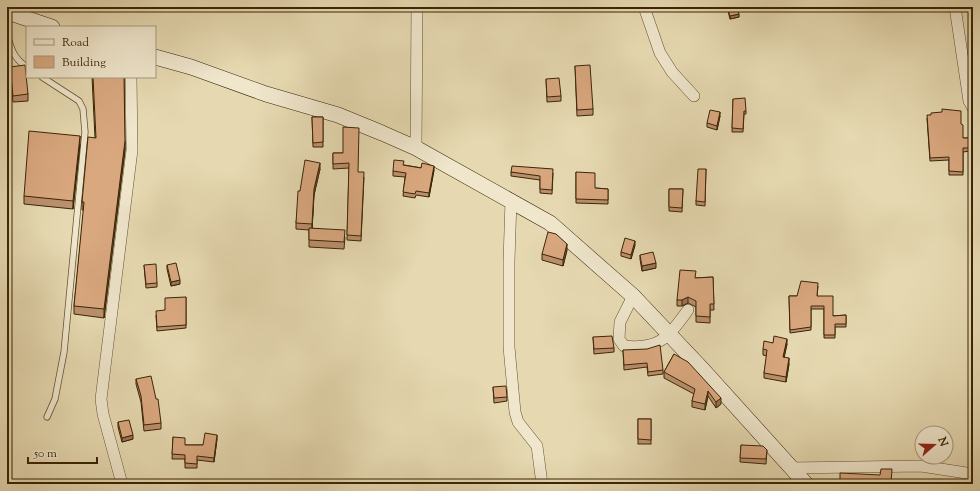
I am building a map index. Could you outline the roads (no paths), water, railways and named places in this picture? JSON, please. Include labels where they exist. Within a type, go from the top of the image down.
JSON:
[{"type":"main road","points":[[7,12],[49,26]]},
{"type":"main road","points":[[156,57],[191,67],[266,94],[338,115],[416,148],[550,223],[566,235],[633,296],[669,333],[806,484]]},
{"type":"street","points":[[416,148],[417,7]]},
{"type":"street","points":[[644,7],[660,53],[672,72],[694,96]]},
{"type":"street","points":[[955,7],[969,101],[973,108]]},
{"type":"street","points":[[122,484],[103,414],[101,399],[132,150],[131,78]]},
{"type":"street","points":[[511,200],[509,347],[515,412],[518,422],[537,446],[542,484]]},
{"type":"street","points":[[633,296],[620,322],[618,332],[620,343],[624,346],[646,347],[656,344],[669,333],[688,310]]},
{"type":"street","points":[[791,468],[921,466],[973,474]]},
{"type":"lane","points":[[7,34],[12,53],[20,63],[26,66]]},
{"type":"lane","points":[[44,78],[79,101],[83,109],[85,132],[64,352],[55,399],[47,417]]}]
